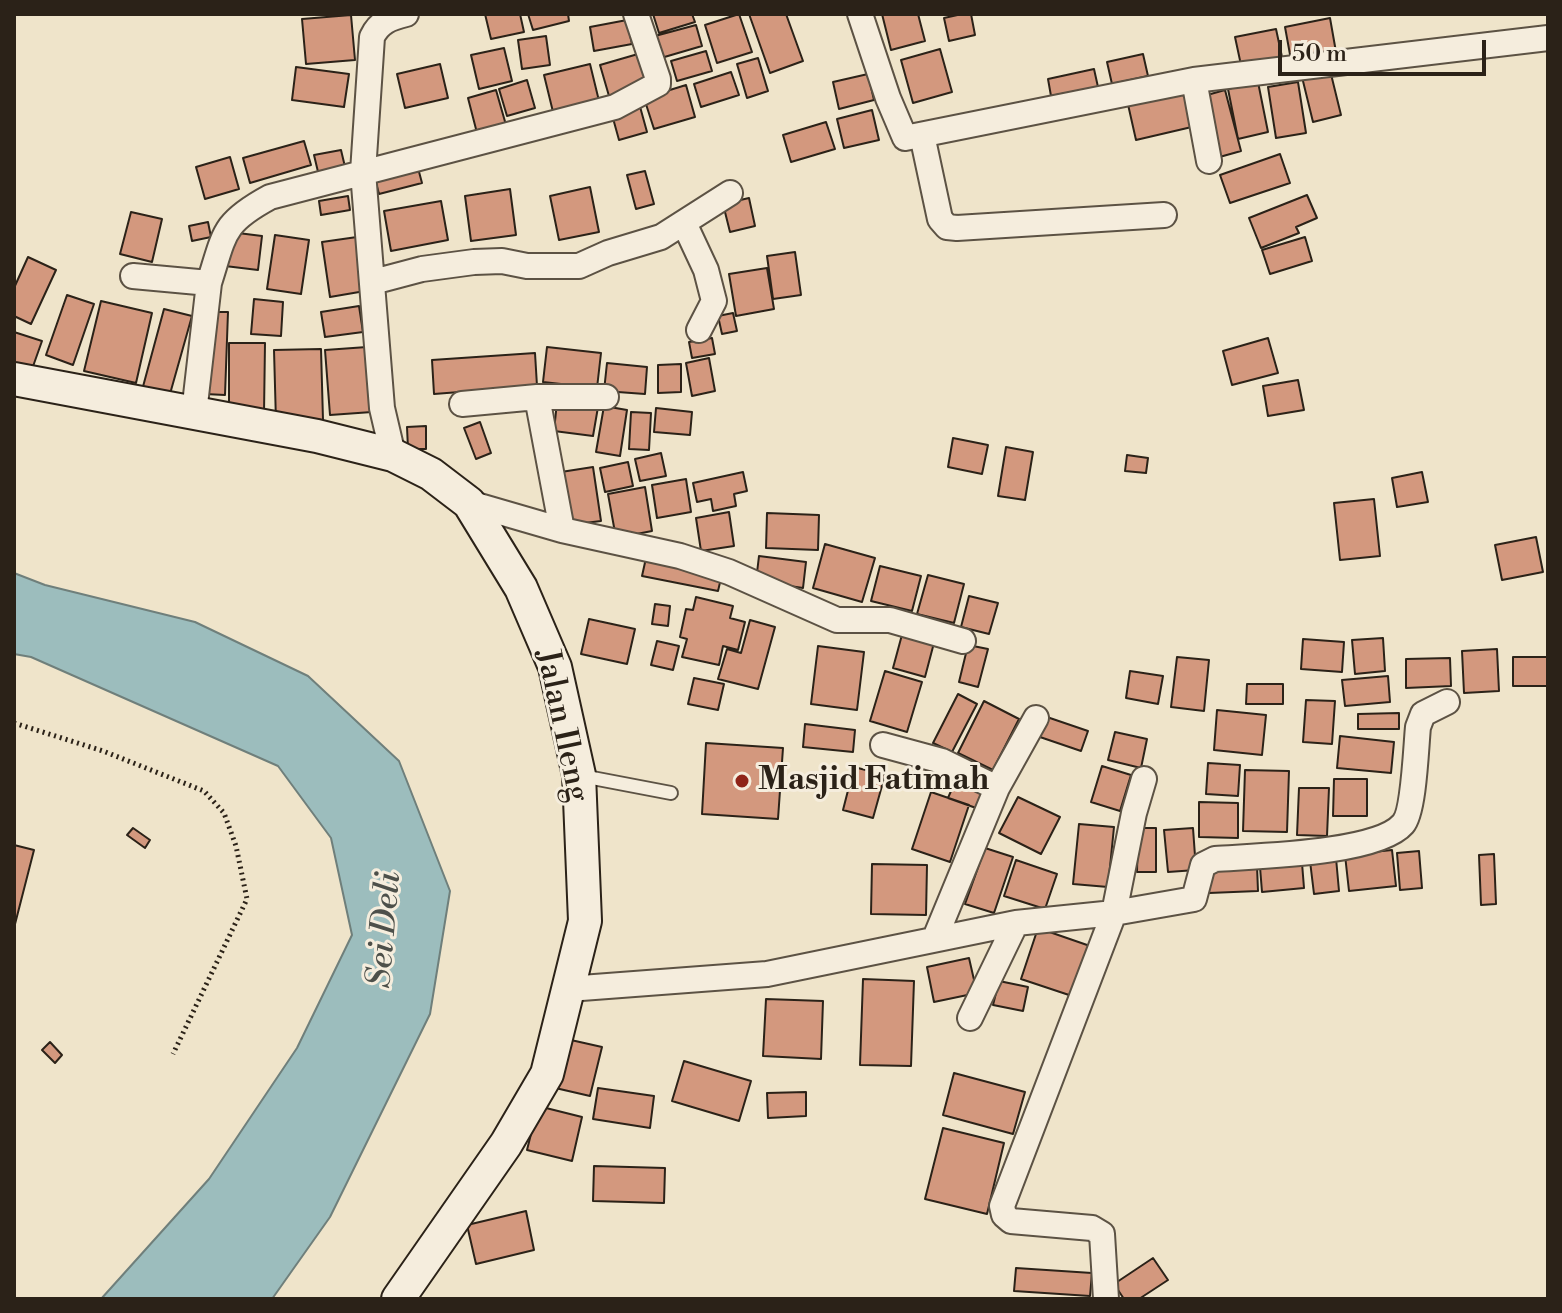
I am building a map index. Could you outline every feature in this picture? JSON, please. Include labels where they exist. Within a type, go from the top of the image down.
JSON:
[{"type":"street","points":[[194,413],[209,283],[226,229],[246,210],[270,197],[615,107],[650,90],[658,84],[658,79],[636,14]]},
{"type":"street","points":[[860,14],[905,138],[1194,80],[1548,38]]},
{"type":"street","points":[[393,455],[382,408],[363,172],[372,37],[377,26],[396,15]]},
{"type":"street","points":[[1194,80],[1209,161]]},
{"type":"street","points":[[922,135],[940,219],[947,227],[1164,215]]},
{"type":"street","points":[[373,282],[422,269],[474,262],[579,266],[608,253],[661,237],[730,193]]},
{"type":"street","points":[[684,223],[706,270],[714,301],[699,330]]},
{"type":"street","points":[[133,276],[209,283]]},
{"type":"street","name":"Jalan Ileng","points":[[14,379],[317,436],[393,455],[431,474],[469,503],[521,588],[555,667],[579,775],[585,921],[547,1074],[506,1144],[398,1299]]},
{"type":"street","points":[[537,397],[562,530]]},
{"type":"street","points":[[462,404],[537,397],[606,397]]},
{"type":"street","points":[[469,503],[562,530],[680,556],[729,572],[837,620],[890,620],[963,641]]},
{"type":"street","points":[[568,989],[767,974],[1016,923],[1114,913],[1194,899],[1203,865],[1215,859],[1343,849],[1403,824],[1409,811],[1418,727],[1423,714],[1447,702]]},
{"type":"street","points":[[935,938],[997,788],[1036,718]]},
{"type":"street","points":[[883,745],[942,761],[997,788]]},
{"type":"street","points":[[1106,1299],[1102,1234],[1092,1228],[1011,1221],[1004,1215],[1002,1206],[1114,913],[1144,779]]},
{"type":"street","points":[[970,1018],[1016,923]]},
{"type":"lane","points":[[579,775],[671,793]]},
{"type":"path","points":[[14,723],[103,751],[204,791],[224,813],[236,846],[247,899],[173,1054]]},
{"type":"water","name":"Sei Deli","points":[[14,573],[45,585],[195,622],[308,676],[399,761],[450,891],[430,1014],[330,1217],[272,1299],[101,1299],[209,1179],[297,1048],[352,935],[331,838],[278,766],[31,657],[14,654]]},
{"type":"building","points":[[485,14],[520,14],[524,32],[491,39]]},
{"type":"building","points":[[528,14],[568,14],[569,21],[533,30]]},
{"type":"building","points":[[653,14],[692,14],[695,22],[659,33]]},
{"type":"building","points":[[739,14],[752,52],[717,63],[705,25]]},
{"type":"building","points":[[749,14],[786,14],[803,61],[770,73]]},
{"type":"building","points":[[882,14],[918,14],[925,41],[891,50]]},
{"type":"building","points":[[971,14],[975,35],[949,41],[944,18]]},
{"type":"building","points":[[351,15],[355,60],[306,64],[302,19]]},
{"type":"building","points":[[1330,18],[1336,52],[1291,60],[1285,27]]},
{"type":"building","points":[[627,20],[632,44],[594,51],[590,27]]},
{"type":"building","points":[[696,25],[702,46],[661,58],[655,36]]},
{"type":"building","points":[[1276,29],[1282,57],[1241,65],[1235,37]]},
{"type":"building","points":[[546,36],[550,65],[522,69],[518,40]]},
{"type":"building","points":[[504,48],[512,81],[479,89],[471,55]]},
{"type":"building","points":[[940,49],[952,92],[913,103],[901,60]]},
{"type":"building","points":[[706,51],[712,71],[677,81],[671,61]]},
{"type":"building","points":[[638,54],[647,84],[609,96],[600,65]]},
{"type":"building","points":[[1143,54],[1148,76],[1112,84],[1107,62]]},
{"type":"building","points":[[758,58],[768,91],[747,98],[737,64]]},
{"type":"building","points":[[440,64],[448,98],[405,108],[397,74]]},
{"type":"building","points":[[590,64],[600,105],[554,116],[544,75]]},
{"type":"building","points":[[296,67],[349,74],[344,107],[292,100]]},
{"type":"building","points":[[1094,69],[1098,87],[1051,96],[1048,79]]},
{"type":"building","points":[[1330,70],[1341,115],[1313,122],[1302,77]]},
{"type":"building","points":[[731,72],[739,95],[701,107],[694,84]]},
{"type":"building","points":[[868,74],[874,100],[839,109],[833,82]]},
{"type":"building","points":[[527,80],[535,108],[507,116],[499,89]]},
{"type":"building","points":[[1258,82],[1268,132],[1238,139],[1228,89]]},
{"type":"building","points":[[1298,82],[1306,133],[1276,138],[1268,87]]},
{"type":"building","points":[[686,85],[695,117],[654,129],[644,98]]},
{"type":"building","points":[[1187,86],[1196,126],[1136,140],[1127,100]]},
{"type":"building","points":[[496,90],[506,125],[477,133],[468,98]]},
{"type":"building","points":[[1225,90],[1241,151],[1216,158],[1200,97]]},
{"type":"building","points":[[639,103],[647,132],[619,140],[611,111]]},
{"type":"building","points":[[872,110],[879,140],[844,148],[837,119]]},
{"type":"building","points":[[826,122],[835,149],[791,162],[783,135]]},
{"type":"building","points":[[304,141],[311,165],[250,183],[243,158]]},
{"type":"building","points":[[341,150],[346,171],[319,176],[314,155]]},
{"type":"building","points":[[1280,154],[1290,183],[1230,203],[1220,175]]},
{"type":"building","points":[[230,157],[239,189],[205,199],[196,167]]},
{"type":"building","points":[[418,168],[422,183],[379,194],[375,179]]},
{"type":"building","points":[[645,171],[654,204],[636,209],[627,175]]},
{"type":"building","points":[[590,187],[599,232],[559,240],[550,196]]},
{"type":"building","points":[[510,189],[516,235],[471,241],[465,196]]},
{"type":"building","points":[[1307,195],[1317,218],[1296,227],[1299,233],[1261,248],[1249,218]]},
{"type":"building","points":[[348,196],[350,210],[321,215],[319,201]]},
{"type":"building","points":[[749,198],[755,226],[730,232],[723,204]]},
{"type":"building","points":[[441,201],[448,240],[391,251],[384,211]]},
{"type":"building","points":[[131,212],[162,219],[152,262],[120,254]]},
{"type":"building","points":[[208,222],[211,237],[192,241],[189,226]]},
{"type":"building","points":[[230,232],[262,236],[258,270],[225,266]]},
{"type":"building","points":[[275,235],[309,240],[301,294],[267,289]]},
{"type":"building","points":[[357,237],[365,291],[330,297],[322,242]]},
{"type":"building","points":[[1305,237],[1312,261],[1270,274],[1262,250]]},
{"type":"building","points":[[795,252],[801,295],[773,299],[767,256]]},
{"type":"building","points":[[28,257],[56,270],[31,324],[14,316],[14,288]]},
{"type":"building","points":[[767,268],[774,309],[736,316],[729,274]]},
{"type":"building","points":[[67,295],[94,304],[73,365],[46,355]]},
{"type":"building","points":[[254,299],[283,302],[281,336],[251,334]]},
{"type":"building","points":[[101,301],[152,313],[136,383],[84,371]]},
{"type":"building","points":[[359,306],[363,332],[325,337],[321,312]]},
{"type":"building","points":[[164,309],[192,316],[168,401],[141,394]]},
{"type":"building","points":[[209,312],[228,312],[225,395],[205,394]]},
{"type":"building","points":[[733,313],[737,331],[722,334],[718,316]]},
{"type":"building","points":[[14,332],[42,341],[31,372],[14,366]]},
{"type":"building","points":[[712,338],[715,354],[692,358],[689,342]]},
{"type":"building","points":[[1268,338],[1278,373],[1232,385],[1223,351]]},
{"type":"building","points":[[229,343],[265,343],[264,413],[229,412]]},
{"type":"building","points":[[367,347],[372,412],[330,415],[325,350]]},
{"type":"building","points":[[547,347],[601,353],[597,388],[543,382]]},
{"type":"building","points":[[321,349],[323,420],[276,422],[274,350]]},
{"type":"building","points":[[535,353],[537,386],[434,394],[432,360]]},
{"type":"building","points":[[709,358],[715,391],[692,396],[686,363]]},
{"type":"building","points":[[607,363],[647,367],[645,394],[604,391]]},
{"type":"building","points":[[681,364],[681,392],[658,393],[658,365]]},
{"type":"building","points":[[1298,380],[1304,410],[1268,416],[1263,386]]},
{"type":"building","points":[[557,402],[598,407],[593,436],[554,431]]},
{"type":"building","points":[[604,406],[627,410],[620,456],[596,452]]},
{"type":"building","points":[[656,408],[692,412],[690,435],[654,432]]},
{"type":"building","points":[[631,412],[651,413],[649,450],[629,449]]},
{"type":"building","points":[[480,422],[491,453],[476,459],[464,428]]},
{"type":"building","points":[[426,426],[426,449],[408,449],[407,427]]},
{"type":"building","points":[[953,438],[988,445],[982,474],[948,467]]},
{"type":"building","points":[[1006,447],[1033,452],[1025,500],[998,496]]},
{"type":"building","points":[[661,453],[666,476],[640,481],[635,459]]},
{"type":"building","points":[[1127,455],[1148,458],[1146,473],[1125,471]]},
{"type":"building","points":[[628,462],[633,486],[605,492],[600,468]]},
{"type":"building","points":[[593,467],[601,521],[569,525],[561,472]]},
{"type":"building","points":[[743,472],[747,491],[734,494],[736,506],[713,511],[711,499],[697,502],[693,483]]},
{"type":"building","points":[[1422,472],[1428,502],[1397,507],[1392,478]]},
{"type":"building","points":[[686,479],[691,512],[657,518],[652,485]]},
{"type":"building","points":[[645,487],[652,531],[616,538],[608,494]]},
{"type":"building","points":[[1374,499],[1380,556],[1340,560],[1334,503]]},
{"type":"building","points":[[729,512],[734,546],[701,551],[696,518]]},
{"type":"building","points":[[767,513],[819,515],[818,550],[766,548]]},
{"type":"building","points":[[1536,537],[1543,572],[1502,580],[1495,545]]},
{"type":"building","points":[[825,544],[875,558],[862,602],[813,588]]},
{"type":"building","points":[[759,556],[806,562],[803,588],[756,581]]},
{"type":"building","points":[[646,558],[722,574],[718,591],[642,576]]},
{"type":"building","points":[[880,566],[921,576],[912,611],[871,601]]},
{"type":"building","points":[[928,575],[964,584],[954,623],[917,614]]},
{"type":"building","points":[[969,596],[998,603],[989,634],[961,627]]},
{"type":"building","points":[[696,597],[733,606],[730,618],[745,622],[738,650],[723,646],[719,665],[682,657],[687,639],[680,637],[686,609],[693,610]]},
{"type":"building","points":[[655,604],[670,606],[668,626],[652,624]]},
{"type":"building","points":[[589,619],[635,629],[627,664],[581,654]]},
{"type":"building","points":[[750,620],[775,627],[758,689],[718,679],[727,649],[741,653]]},
{"type":"building","points":[[903,631],[935,639],[925,677],[893,668]]},
{"type":"building","points":[[1383,638],[1385,671],[1355,674],[1352,640]]},
{"type":"building","points":[[1303,639],[1344,642],[1342,672],[1301,669]]},
{"type":"building","points":[[657,641],[679,646],[673,670],[651,665]]},
{"type":"building","points":[[968,645],[988,649],[978,687],[959,682]]},
{"type":"building","points":[[818,646],[864,652],[857,710],[811,704]]},
{"type":"building","points":[[1497,649],[1499,691],[1464,693],[1462,651]]},
{"type":"building","points":[[1177,657],[1209,660],[1204,711],[1171,707]]},
{"type":"building","points":[[1513,657],[1548,657],[1548,686],[1513,686]]},
{"type":"building","points":[[1450,658],[1451,686],[1406,688],[1406,659]]},
{"type":"building","points":[[885,671],[922,682],[907,732],[870,721]]},
{"type":"building","points":[[1130,671],[1163,676],[1158,704],[1126,698]]},
{"type":"building","points":[[1388,676],[1390,702],[1345,706],[1342,680]]},
{"type":"building","points":[[694,678],[724,684],[718,710],[688,704]]},
{"type":"building","points":[[1247,684],[1283,684],[1283,704],[1246,704]]},
{"type":"building","points":[[958,694],[977,704],[952,752],[933,743]]},
{"type":"building","points":[[1306,700],[1335,701],[1332,744],[1303,742]]},
{"type":"building","points":[[984,701],[1019,719],[993,770],[958,753]]},
{"type":"building","points":[[1217,710],[1266,715],[1262,755],[1214,750]]},
{"type":"building","points":[[1399,713],[1399,729],[1358,729],[1358,714]]},
{"type":"building","points":[[1044,716],[1088,731],[1081,751],[1037,736]]},
{"type":"building","points":[[805,724],[855,730],[853,752],[803,747]]},
{"type":"building","points":[[1115,732],[1147,739],[1141,768],[1108,760]]},
{"type":"building","points":[[1340,736],[1394,742],[1391,773],[1337,768]]},
{"type":"building","name":"Masjid Fatimah","points":[[706,743],[783,748],[778,819],[702,814]]},
{"type":"building","points":[[1208,763],[1240,765],[1238,796],[1206,794]]},
{"type":"building","points":[[1102,766],[1131,775],[1120,811],[1091,802]]},
{"type":"building","points":[[854,767],[885,775],[873,818],[843,810]]},
{"type":"building","points":[[937,768],[961,777],[958,784],[982,792],[976,808],[948,798],[951,791],[932,785]]},
{"type":"building","points":[[1245,770],[1289,771],[1287,832],[1243,831]]},
{"type":"building","points":[[1334,779],[1367,779],[1367,816],[1333,816]]},
{"type":"building","points":[[1299,788],[1329,788],[1327,836],[1297,835]]},
{"type":"building","points":[[931,792],[969,805],[950,862],[912,849]]},
{"type":"building","points":[[1018,797],[1060,817],[1041,854],[999,833]]},
{"type":"building","points":[[1199,802],[1238,803],[1238,838],[1199,837]]},
{"type":"building","points":[[1079,824],[1114,827],[1108,887],[1073,884]]},
{"type":"building","points":[[133,828],[150,840],[145,848],[127,835]]},
{"type":"building","points":[[1138,828],[1156,828],[1156,872],[1137,872]]},
{"type":"building","points":[[1193,828],[1196,870],[1168,872],[1164,830]]},
{"type":"building","points":[[14,845],[34,850],[14,928]]},
{"type":"building","points":[[985,848],[1013,857],[994,913],[965,904]]},
{"type":"building","points":[[1392,850],[1396,886],[1349,891],[1345,855]]},
{"type":"building","points":[[1419,851],[1422,888],[1400,890],[1397,853]]},
{"type":"building","points":[[1494,854],[1496,904],[1481,905],[1479,855]]},
{"type":"building","points":[[1336,858],[1339,891],[1314,894],[1310,861]]},
{"type":"building","points":[[1016,860],[1057,874],[1045,909],[1004,896]]},
{"type":"building","points":[[1302,863],[1304,888],[1262,892],[1260,867]]},
{"type":"building","points":[[872,864],[927,865],[926,915],[871,914]]},
{"type":"building","points":[[1257,866],[1258,891],[1209,893],[1208,868]]},
{"type":"building","points":[[1038,928],[1090,946],[1072,996],[1021,979]]},
{"type":"building","points":[[969,958],[977,993],[934,1002],[927,967]]},
{"type":"building","points":[[863,979],[914,981],[911,1066],[860,1065]]},
{"type":"building","points":[[999,981],[1028,987],[1023,1011],[993,1005]]},
{"type":"building","points":[[766,999],[823,1001],[821,1059],[763,1056]]},
{"type":"building","points":[[562,1038],[602,1047],[590,1096],[551,1087]]},
{"type":"building","points":[[50,1042],[62,1055],[55,1063],[42,1050]]},
{"type":"building","points":[[684,1061],[751,1081],[739,1121],[672,1101]]},
{"type":"building","points":[[954,1073],[1025,1092],[1013,1134],[943,1115]]},
{"type":"building","points":[[598,1088],[654,1096],[650,1128],[593,1119]]},
{"type":"building","points":[[806,1092],[806,1116],[768,1118],[767,1093]]},
{"type":"building","points":[[538,1106],[582,1117],[572,1161],[527,1150]]},
{"type":"building","points":[[943,1128],[1004,1143],[987,1214],[925,1199]]},
{"type":"building","points":[[594,1166],[665,1168],[664,1203],[593,1201]]},
{"type":"building","points":[[526,1211],[534,1250],[476,1264],[467,1225]]},
{"type":"building","points":[[1153,1258],[1168,1280],[1139,1299],[1124,1299],[1114,1284]]},
{"type":"building","points":[[1016,1268],[1092,1273],[1090,1296],[1014,1291]]},
{"type":"place","name":"Masjid Fatimah","points":[[742,781]]}]
